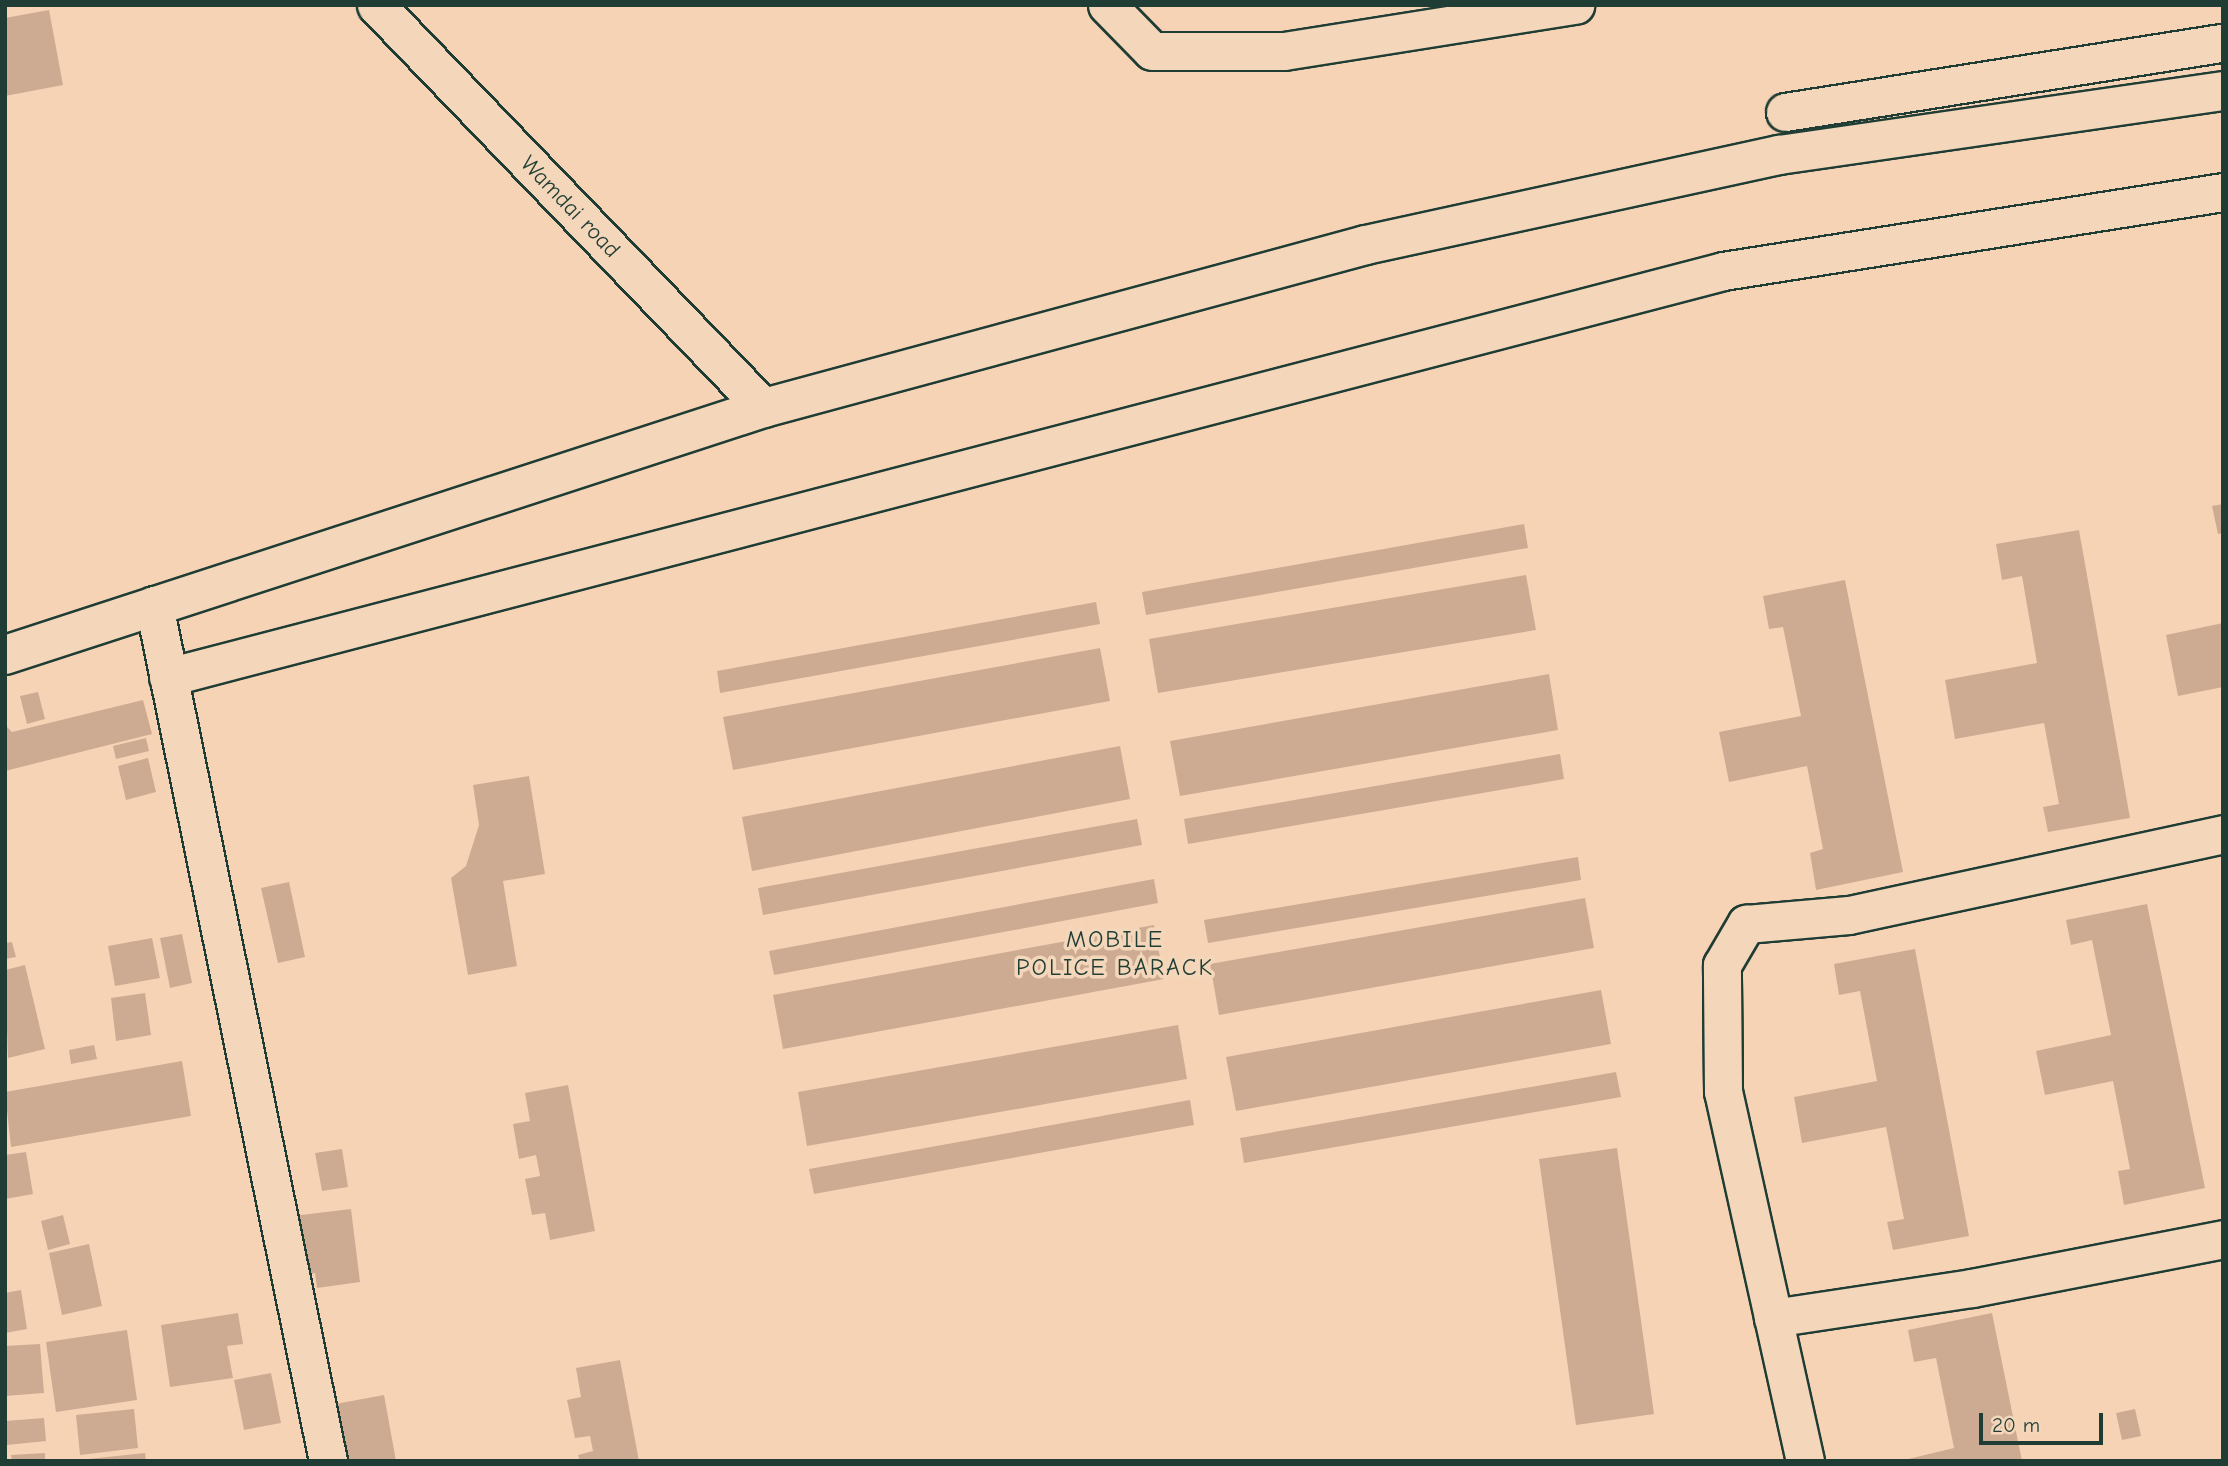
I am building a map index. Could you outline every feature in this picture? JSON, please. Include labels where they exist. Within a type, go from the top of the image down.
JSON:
[{"type":"street","name":"Wamdai road","points":[[376,5],[764,408]]},
{"type":"street","points":[[1107,5],[1152,51],[1284,51],[1576,5]]},
{"type":"street","points":[[1786,112],[2223,43]]},
{"type":"street","points":[[5,655],[764,408],[1379,242],[1779,155],[2223,91]]},
{"type":"street","points":[[169,677],[1723,271],[2223,192]]},
{"type":"street","points":[[154,605],[328,1461]]},
{"type":"street","points":[[1805,1461],[1723,1092],[1722,965],[1746,924],[1849,915],[2223,834]]},
{"type":"street","points":[[1773,1318],[1972,1288],[2223,1239]]},
{"type":"building","points":[[49,10],[63,85],[5,96],[5,18]]},
{"type":"building","points":[[2223,504],[2223,533],[2218,534],[2212,506]]},
{"type":"building","points":[[1524,524],[1528,548],[1146,615],[1142,592]]},
{"type":"building","points":[[2079,530],[2130,818],[2048,832],[2043,807],[2059,804],[2044,723],[1955,739],[1945,680],[2037,663],[2022,576],[2002,580],[1996,544]]},
{"type":"building","points":[[1526,575],[1536,630],[1158,693],[1149,639]]},
{"type":"building","points":[[1845,580],[1903,872],[1816,890],[1810,853],[1823,849],[1807,766],[1729,782],[1719,732],[1801,716],[1783,627],[1769,629],[1763,596]]},
{"type":"building","points":[[1096,602],[1100,624],[720,693],[717,671]]},
{"type":"building","points":[[2223,623],[2223,687],[2178,696],[2166,635]]},
{"type":"building","points":[[1100,648],[1110,701],[733,770],[723,717]]},
{"type":"building","points":[[1549,674],[1558,730],[1180,796],[1170,741]]},
{"type":"building","points":[[38,692],[45,719],[27,724],[20,696]]},
{"type":"building","points":[[143,700],[152,734],[5,771],[5,725],[12,732]]},
{"type":"building","points":[[146,738],[149,751],[116,759],[113,746]]},
{"type":"building","points":[[1120,746],[1130,799],[752,871],[742,817]]},
{"type":"building","points":[[1560,754],[1564,779],[1188,844],[1184,819]]},
{"type":"building","points":[[148,758],[156,792],[126,800],[118,766]]},
{"type":"building","points":[[529,776],[545,874],[503,881],[517,966],[468,975],[451,878],[466,866],[479,825],[473,785]]},
{"type":"building","points":[[1137,819],[1142,845],[763,915],[758,888]]},
{"type":"building","points":[[1578,857],[1581,880],[1208,943],[1204,920]]},
{"type":"building","points":[[1154,879],[1158,903],[774,975],[769,951]]},
{"type":"building","points":[[289,882],[305,957],[278,963],[261,888]]},
{"type":"building","points":[[1585,898],[1594,948],[1219,1015],[1210,964]]},
{"type":"building","points":[[2147,904],[2205,1188],[2124,1205],[2118,1171],[2130,1169],[2113,1081],[2045,1095],[2036,1051],[2111,1035],[2092,940],[2071,945],[2066,920]]},
{"type":"building","points":[[1154,925],[1164,979],[783,1049],[773,995]]},
{"type":"building","points":[[182,934],[192,983],[170,988],[160,938]]},
{"type":"building","points":[[152,938],[160,978],[115,986],[108,946]]},
{"type":"building","points":[[12,942],[16,957],[5,959],[5,943]]},
{"type":"building","points":[[1915,949],[1969,1236],[1893,1250],[1887,1222],[1904,1219],[1886,1127],[1802,1143],[1794,1097],[1877,1081],[1860,991],[1839,995],[1834,964]]},
{"type":"building","points":[[25,965],[45,1049],[8,1058],[5,970]]},
{"type":"building","points":[[1601,990],[1611,1044],[1236,1111],[1226,1057]]},
{"type":"building","points":[[145,993],[151,1035],[116,1041],[111,998]]},
{"type":"building","points":[[1178,1025],[1187,1079],[807,1146],[798,1092]]},
{"type":"building","points":[[94,1045],[97,1059],[71,1064],[69,1050]]},
{"type":"building","points":[[182,1061],[191,1116],[11,1147],[5,1092]]},
{"type":"building","points":[[1616,1072],[1621,1097],[1244,1163],[1240,1138]]},
{"type":"building","points":[[568,1085],[595,1231],[550,1240],[545,1213],[532,1215],[525,1179],[540,1176],[536,1155],[519,1159],[513,1124],[530,1121],[525,1093]]},
{"type":"building","points":[[1190,1100],[1194,1125],[814,1194],[809,1169]]},
{"type":"building","points":[[1617,1148],[1654,1414],[1576,1425],[1539,1159]]},
{"type":"building","points":[[342,1149],[348,1187],[322,1191],[315,1153]]},
{"type":"building","points":[[26,1152],[33,1194],[5,1199],[5,1155]]},
{"type":"building","points":[[351,1209],[360,1282],[317,1288],[315,1273],[300,1276],[293,1216]]},
{"type":"building","points":[[63,1215],[70,1244],[48,1250],[41,1221]]},
{"type":"building","points":[[89,1244],[102,1306],[62,1315],[49,1253]]},
{"type":"building","points":[[21,1290],[27,1329],[5,1333],[5,1293]]},
{"type":"building","points":[[238,1313],[243,1344],[227,1346],[233,1378],[170,1387],[161,1325]]},
{"type":"building","points":[[1992,1313],[2022,1461],[1900,1461],[1954,1448],[1936,1358],[1914,1362],[1908,1330]]},
{"type":"building","points":[[127,1330],[137,1400],[56,1412],[46,1342]]},
{"type":"building","points":[[40,1344],[44,1393],[5,1396],[5,1346]]},
{"type":"building","points":[[620,1360],[639,1461],[580,1461],[578,1455],[593,1451],[590,1436],[575,1438],[567,1400],[581,1397],[576,1368]]},
{"type":"building","points":[[271,1373],[281,1423],[244,1430],[234,1380]]},
{"type":"building","points":[[384,1395],[396,1461],[340,1461],[330,1405]]},
{"type":"building","points":[[134,1409],[138,1448],[80,1455],[76,1415]]},
{"type":"building","points":[[2135,1409],[2141,1436],[2122,1440],[2116,1413]]},
{"type":"building","points":[[44,1418],[46,1441],[7,1445],[5,1421]]},
{"type":"building","points":[[45,1453],[45,1461],[12,1461],[11,1455]]},
{"type":"building","points":[[145,1453],[146,1461],[88,1461],[88,1459]]},
{"type":"district","name":"MOBILE POLICE BARACK","points":[[1115,954]]}]
